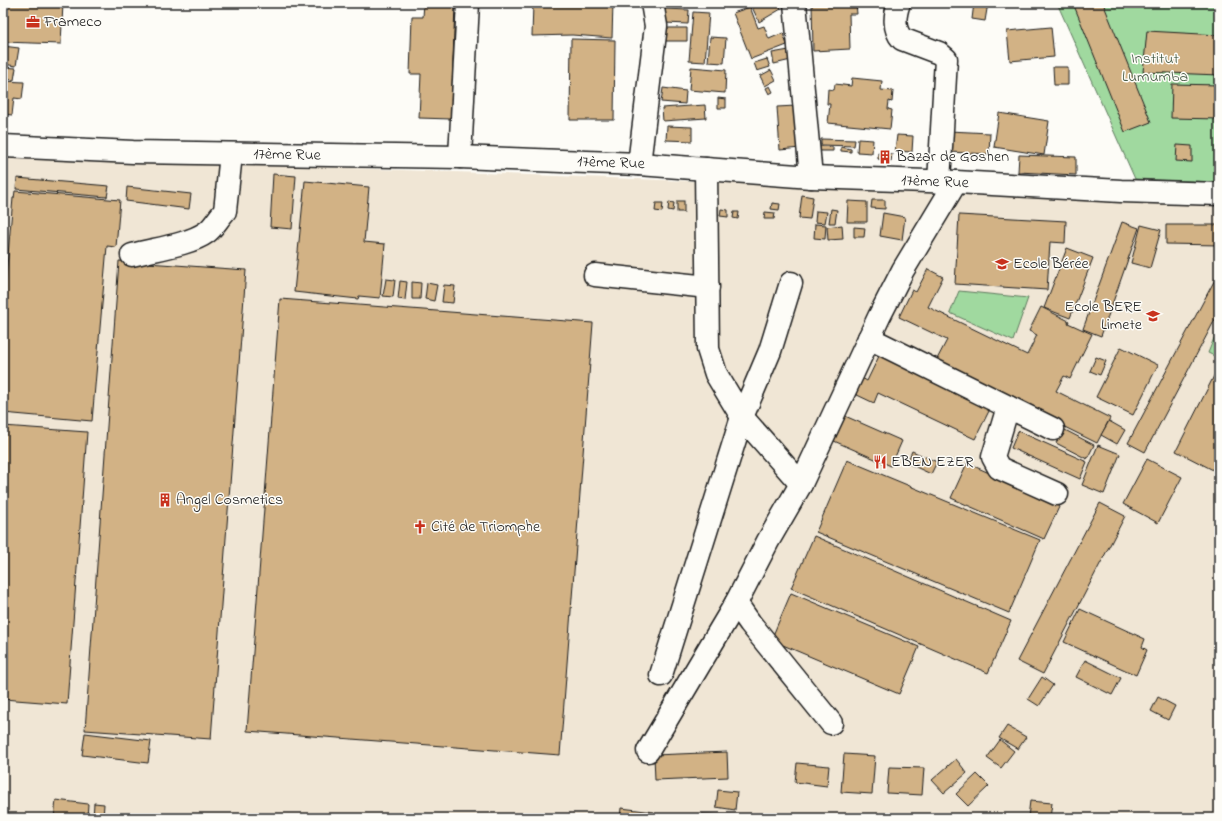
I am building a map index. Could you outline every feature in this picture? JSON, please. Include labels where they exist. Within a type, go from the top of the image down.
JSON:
[{"type":"street","points":[[460,157],[468,3]]},
{"type":"street","points":[[639,164],[656,26],[652,3]]},
{"type":"street","points":[[795,3],[811,177]]},
{"type":"street","points":[[648,751],[736,603],[768,541],[801,484],[878,317],[948,182],[946,59],[939,53],[902,39],[898,35],[895,14],[899,3]]},
{"type":"street","name":"17ème Rue","points":[[3,146],[133,152],[460,157],[639,164],[811,177],[948,182],[1121,192],[1219,194]]},
{"type":"street","points":[[132,255],[195,239],[209,231],[225,211],[231,154]]},
{"type":"street","points":[[706,169],[708,349],[716,374],[742,417],[801,484]]},
{"type":"street","points":[[595,274],[708,287]]},
{"type":"street","points":[[661,675],[742,417],[770,351],[791,283]]},
{"type":"street","points":[[869,338],[1053,429]]},
{"type":"street","points":[[1008,407],[993,457],[999,468],[1057,494]]},
{"type":"street","points":[[736,603],[750,623],[831,723]]},
{"type":"shaded area","points":[[3,155],[1219,201],[1219,818],[3,818]]},
{"type":"green space","name":"Institut Lumumba","points":[[1057,3],[1219,3],[1219,182],[1135,179]]},
{"type":"green space","points":[[959,291],[1028,298],[1013,341],[950,313]]},
{"type":"green space","points":[[1219,326],[1219,358],[1208,353]]},
{"type":"building","name":"Frameco","points":[[3,3],[63,3],[61,44],[3,42]]},
{"type":"building","points":[[424,3],[455,3],[451,119],[419,118],[421,74],[410,74],[412,17],[423,17]]},
{"type":"building","points":[[533,3],[613,3],[612,38],[572,35],[532,36]]},
{"type":"building","points":[[763,3],[779,3],[781,9],[759,22],[752,7]]},
{"type":"building","points":[[812,3],[856,3],[857,14],[849,14],[850,49],[813,51]]},
{"type":"building","points":[[974,3],[988,3],[985,21],[972,19]]},
{"type":"building","points":[[1073,3],[1103,3],[1151,122],[1125,132]]},
{"type":"building","points":[[750,7],[758,28],[764,26],[769,39],[783,33],[787,45],[751,59],[733,13]]},
{"type":"building","points":[[665,9],[689,10],[688,24],[665,23]]},
{"type":"building","points":[[693,12],[709,13],[705,62],[689,61]]},
{"type":"building","points":[[1051,27],[1054,57],[1010,61],[1007,31]]},
{"type":"building","points":[[666,28],[687,28],[687,41],[665,41]]},
{"type":"building","points":[[1147,31],[1219,35],[1219,75],[1143,72]]},
{"type":"building","points":[[710,37],[726,38],[724,63],[708,62]]},
{"type":"building","points":[[571,39],[615,40],[614,120],[570,120]]},
{"type":"building","points":[[3,46],[19,48],[16,66],[3,64]]},
{"type":"building","points":[[789,50],[791,60],[774,64],[772,53]]},
{"type":"building","points":[[767,59],[770,67],[757,71],[754,63]]},
{"type":"building","points":[[3,67],[16,68],[14,80],[3,79]]},
{"type":"building","points":[[691,67],[726,70],[725,93],[689,90]]},
{"type":"building","points":[[1053,67],[1068,67],[1068,85],[1054,85]]},
{"type":"building","points":[[771,70],[776,80],[765,86],[760,76]]},
{"type":"building","points":[[852,78],[882,81],[881,90],[893,91],[892,102],[889,101],[888,109],[892,110],[890,129],[828,123],[830,104],[827,104],[828,89],[834,90],[835,84],[851,86]]},
{"type":"building","points":[[3,81],[24,82],[22,99],[14,98],[12,115],[3,114]]},
{"type":"building","points":[[1172,84],[1219,85],[1219,119],[1171,118]]},
{"type":"building","points":[[770,86],[773,92],[769,94],[766,88]]},
{"type":"building","points":[[663,88],[686,91],[685,104],[661,102]]},
{"type":"building","points":[[718,98],[726,99],[726,108],[718,108]]},
{"type":"building","points":[[705,105],[706,118],[663,121],[662,108]]},
{"type":"building","points":[[796,106],[800,148],[780,150],[777,107]]},
{"type":"building","points":[[999,113],[1049,121],[1044,155],[994,147]]},
{"type":"building","points":[[667,126],[692,127],[692,141],[666,140]]},
{"type":"building","points":[[949,131],[990,133],[989,154],[948,152]]},
{"type":"building","points":[[897,135],[913,136],[912,152],[895,151]]},
{"type":"building","points":[[821,139],[855,140],[854,146],[821,145]]},
{"type":"building","points":[[858,139],[873,140],[872,153],[857,152]]},
{"type":"building","points":[[1177,145],[1192,146],[1192,162],[1176,161]]},
{"type":"building","points":[[820,146],[833,147],[833,151],[820,151]]},
{"type":"building","points":[[841,147],[851,149],[851,152],[841,151]]},
{"type":"building","name":"Bazar de Goshen","points":[[878,153],[892,154],[891,161],[878,159]]},
{"type":"building","points":[[1019,155],[1076,157],[1076,175],[1018,172]]},
{"type":"building","points":[[273,174],[296,176],[292,229],[270,227]]},
{"type":"building","points":[[17,178],[109,186],[107,197],[16,189]]},
{"type":"building","points":[[305,181],[369,187],[364,242],[385,244],[380,298],[359,296],[358,299],[294,292]]},
{"type":"building","points":[[127,187],[191,194],[189,209],[126,201]]},
{"type":"building","points":[[15,191],[120,200],[116,247],[107,246],[92,421],[3,413],[3,312],[13,198]]},
{"type":"building","points":[[802,195],[813,197],[810,219],[799,218]]},
{"type":"building","points":[[872,200],[885,200],[885,209],[871,208]]},
{"type":"building","points":[[677,201],[684,201],[684,212],[677,212]]},
{"type":"building","points":[[848,201],[867,202],[867,222],[847,222]]},
{"type":"building","points":[[669,202],[674,203],[673,211],[668,210]]},
{"type":"building","points":[[656,203],[663,203],[662,212],[655,211]]},
{"type":"building","points":[[772,203],[780,204],[779,210],[771,209]]},
{"type":"building","points":[[721,209],[728,210],[728,217],[720,216]]},
{"type":"building","points":[[831,209],[837,210],[835,223],[829,223]]},
{"type":"building","points":[[816,211],[827,212],[825,223],[815,222]]},
{"type":"building","points":[[734,212],[739,212],[738,219],[733,218]]},
{"type":"building","points":[[765,212],[775,213],[774,219],[764,219]]},
{"type":"building","points":[[883,213],[905,217],[902,240],[880,236]]},
{"type":"building","name":"Ecole Bérée","points":[[959,215],[1066,221],[1065,243],[1050,242],[1047,290],[955,284]]},
{"type":"building","points":[[1122,222],[1139,228],[1101,336],[1083,329]]},
{"type":"building","points":[[815,224],[826,225],[825,239],[814,238]]},
{"type":"building","points":[[842,225],[843,239],[828,240],[827,227]]},
{"type":"building","points":[[1141,225],[1161,230],[1150,268],[1131,263]]},
{"type":"building","points":[[1166,225],[1219,225],[1219,245],[1166,244]]},
{"type":"building","points":[[854,227],[865,228],[864,237],[854,237]]},
{"type":"building","points":[[1067,248],[1093,258],[1070,318],[1044,308]]},
{"type":"building","name":"Angel Cosmetics","points":[[119,261],[246,270],[211,739],[85,730]]},
{"type":"building","points":[[928,269],[943,277],[928,307],[1027,355],[1037,335],[1029,331],[1041,307],[1069,321],[1068,323],[1092,334],[1070,379],[1064,376],[1056,391],[1110,418],[1097,443],[935,363],[947,340],[899,317],[912,290],[916,292]]},
{"type":"building","points":[[1219,272],[1219,312],[1145,452],[1128,443]]},
{"type":"building","points":[[386,279],[395,280],[393,297],[383,296]]},
{"type":"building","points":[[400,281],[407,282],[405,300],[398,299]]},
{"type":"building","points":[[412,282],[421,283],[420,299],[412,299]]},
{"type":"building","points":[[427,283],[437,285],[434,301],[425,299]]},
{"type":"building","points":[[444,285],[455,286],[453,303],[442,302]]},
{"type":"building","name":"Cité de Triomphe","points":[[280,299],[593,323],[560,755],[247,731]]},
{"type":"building","points":[[1121,347],[1158,365],[1133,415],[1096,397]]},
{"type":"building","points":[[881,352],[992,405],[975,439],[878,393],[874,403],[855,394],[862,378],[867,381]]},
{"type":"building","points":[[1096,357],[1106,361],[1100,375],[1090,371]]},
{"type":"building","points":[[1217,370],[1219,372],[1219,473],[1176,451]]},
{"type":"building","points":[[845,416],[902,441],[891,466],[834,441]]},
{"type":"building","points":[[1109,421],[1125,430],[1117,444],[1101,435]]},
{"type":"building","points":[[3,426],[87,432],[67,704],[3,699]]},
{"type":"building","points":[[1063,429],[1094,445],[1087,459],[1056,443]]},
{"type":"building","points":[[1018,431],[1087,462],[1080,479],[1011,448]]},
{"type":"building","points":[[1098,445],[1120,454],[1104,494],[1082,485]]},
{"type":"building","points":[[912,451],[937,462],[931,474],[907,463]]},
{"type":"building","points":[[1147,459],[1182,477],[1158,523],[1123,504]]},
{"type":"building","points":[[847,460],[1040,540],[1009,613],[816,532]]},
{"type":"building","points":[[967,463],[1060,505],[1044,539],[951,498]]},
{"type":"building","points":[[1100,503],[1125,516],[1043,674],[1017,661]]},
{"type":"building","points":[[814,536],[1011,621],[988,673],[791,588]]},
{"type":"building","points":[[791,593],[919,647],[899,694],[771,640]]},
{"type":"building","points":[[1080,609],[1145,639],[1142,647],[1147,650],[1136,675],[1064,642]]},
{"type":"building","points":[[1085,660],[1121,678],[1112,695],[1076,677]]},
{"type":"building","points":[[1042,677],[1053,685],[1039,706],[1028,699]]},
{"type":"building","points":[[1158,697],[1175,706],[1168,720],[1151,711]]},
{"type":"building","points":[[1007,726],[1026,737],[1018,749],[999,738]]},
{"type":"building","points":[[85,733],[151,741],[148,763],[82,755]]},
{"type":"building","points":[[1000,740],[1014,751],[1001,768],[987,758]]},
{"type":"building","points":[[727,752],[728,777],[655,780],[654,755]]},
{"type":"building","points":[[844,754],[875,756],[872,794],[841,792]]},
{"type":"building","points":[[956,759],[967,773],[944,793],[932,780]]},
{"type":"building","points":[[797,763],[829,766],[827,786],[795,782]]},
{"type":"building","points":[[889,767],[924,768],[922,795],[887,793]]},
{"type":"building","points":[[977,774],[989,786],[968,806],[956,794]]},
{"type":"building","points":[[718,790],[737,792],[735,810],[716,807]]},
{"type":"building","points":[[56,800],[88,804],[87,818],[54,818]]},
{"type":"building","points":[[1030,801],[1052,803],[1050,818],[1028,817]]},
{"type":"building","points":[[94,803],[104,804],[103,818],[93,818]]},
{"type":"building","points":[[621,808],[654,812],[653,818],[620,818]]},
{"type":"building","points":[[315,814],[331,815],[330,818],[314,818]]},
{"type":"building","points":[[702,814],[738,815],[738,818],[702,818]]},
{"type":"building","points":[[914,815],[948,818],[914,818]]},
{"type":"place","name":"Frameco","points":[[33,22]]},
{"type":"place","name":"Bazar de Goshen","points":[[885,157]]},
{"type":"place","name":"Ecole Bérée","points":[[1002,264]]},
{"type":"place","name":"Ecole BERE Limete","points":[[1153,316]]},
{"type":"place","name":"EBEN EZER","points":[[880,462]]},
{"type":"place","name":"Angel Cosmetics","points":[[165,500]]},
{"type":"place","name":"Cité de Triomphe","points":[[420,527]]}]
